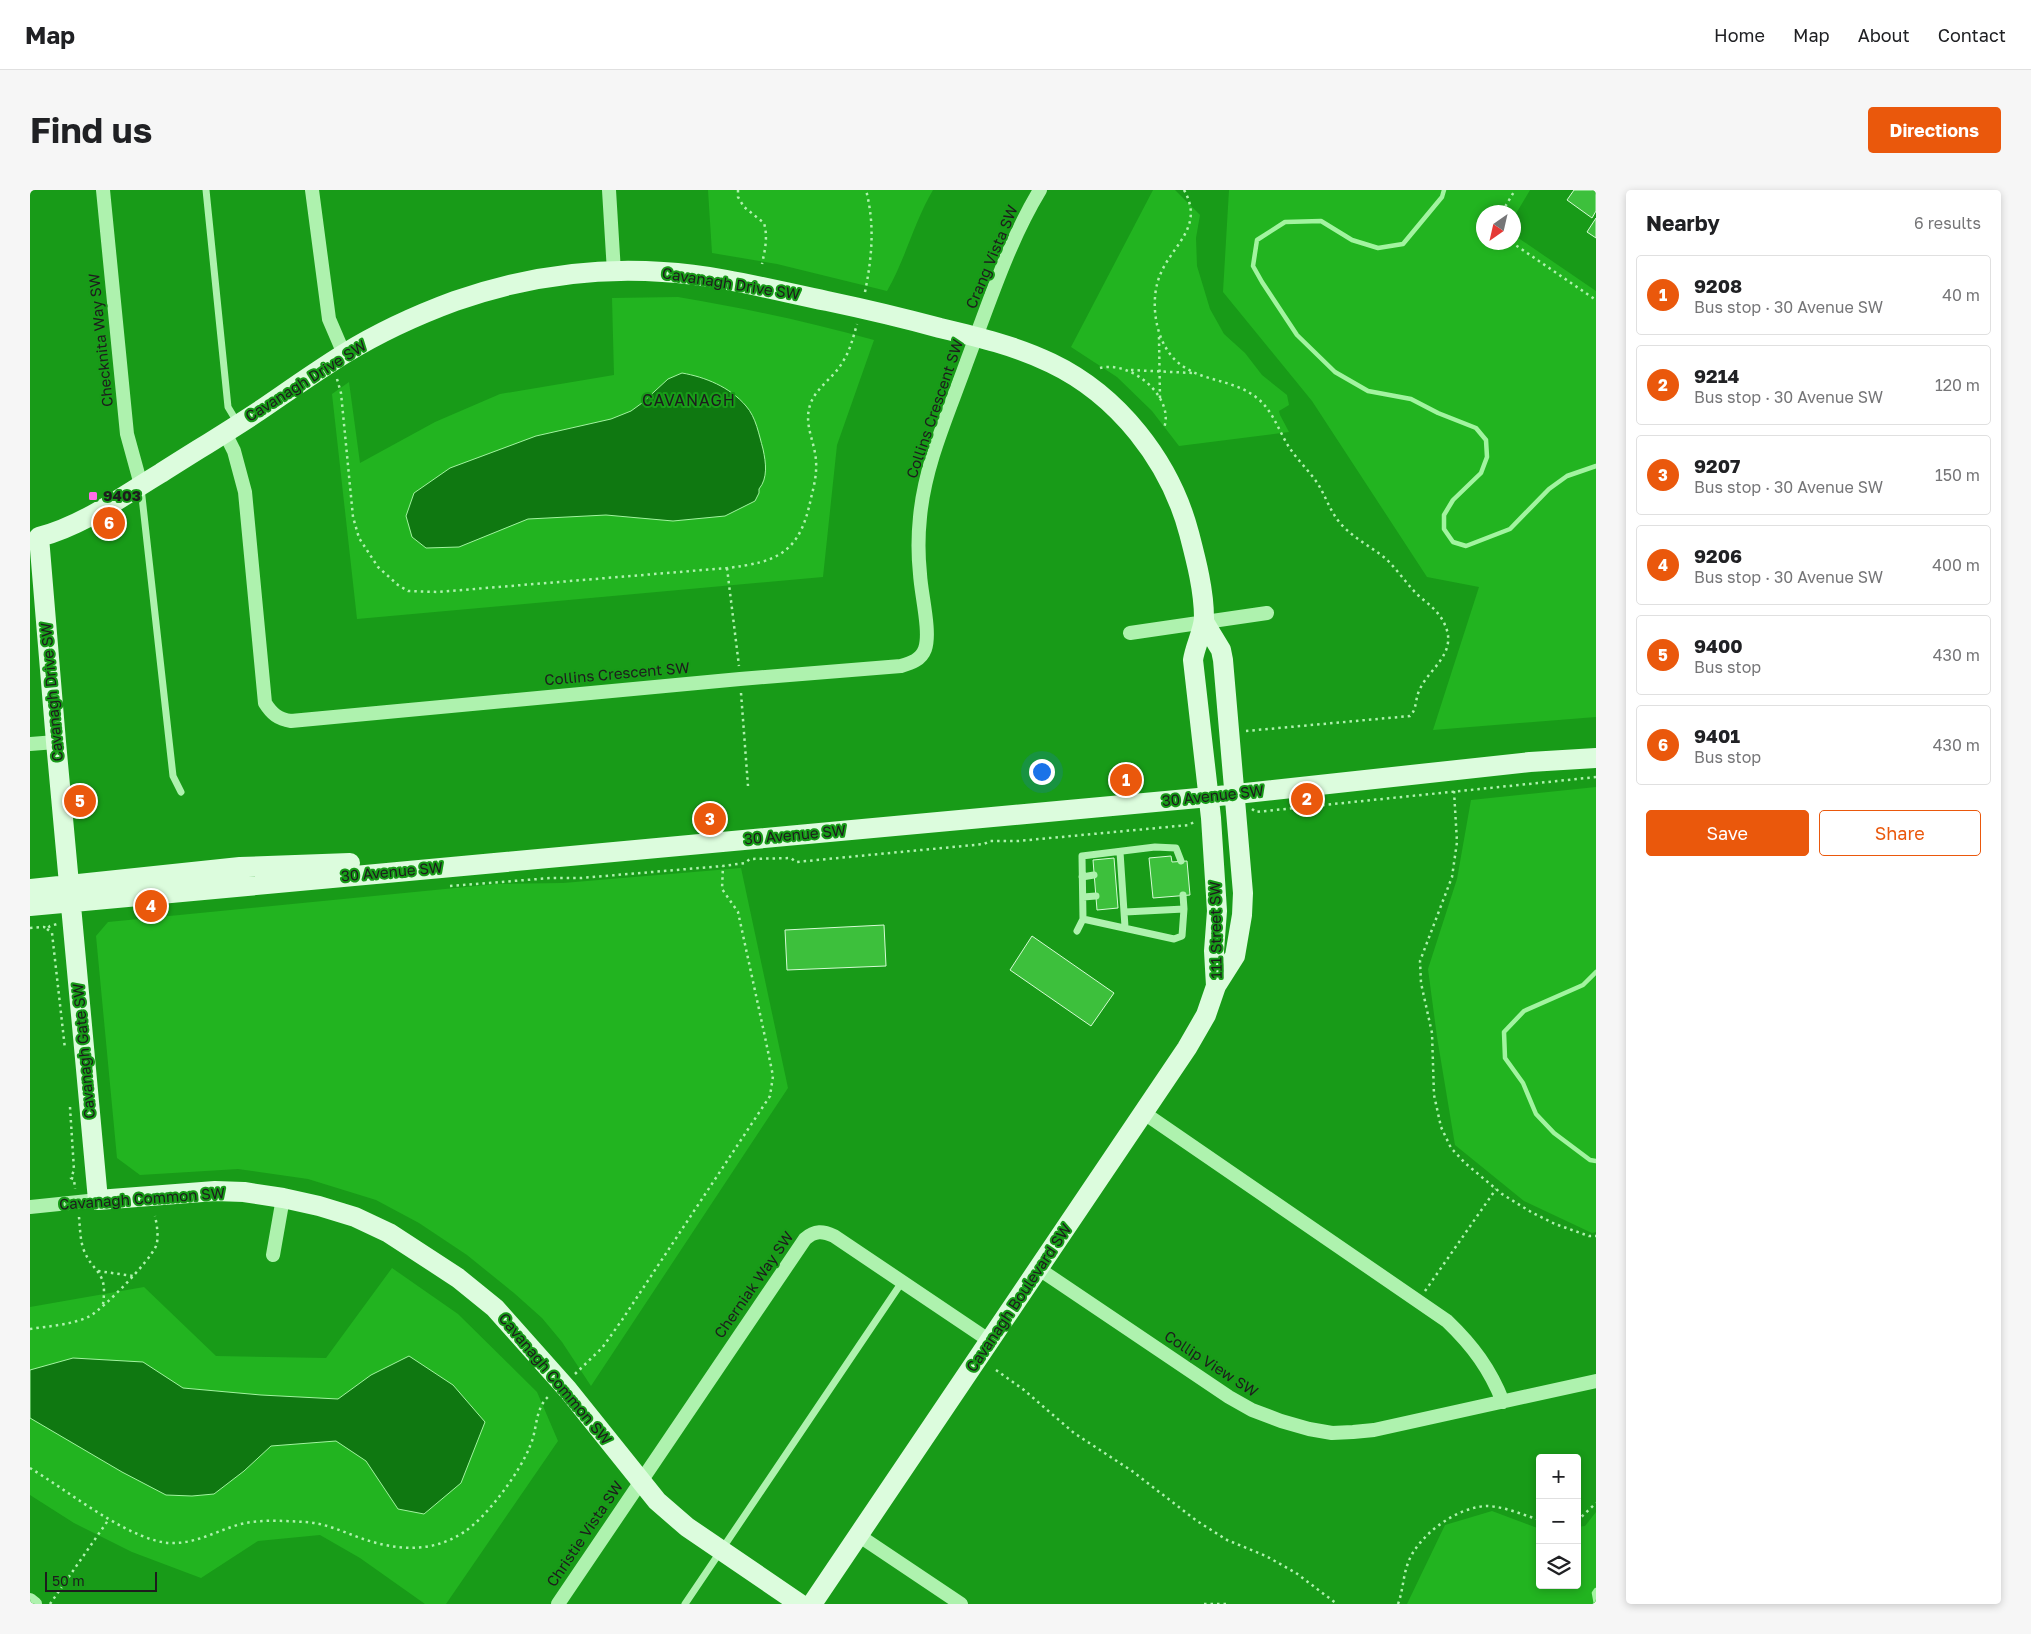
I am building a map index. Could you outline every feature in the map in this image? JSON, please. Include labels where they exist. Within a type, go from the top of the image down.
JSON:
[{"type":"street","name":"Checknita Way SW","points":[[103,190],[127,434],[141,485]]},
{"type":"street","points":[[312,190],[329,319],[344,354]]},
{"type":"street","points":[[609,190],[614,272]]},
{"type":"street","name":"Crang Vista SW","points":[[976,337],[1006,260],[1040,190]]},
{"type":"street","name":"Cavanagh Drive SW","points":[[70,894],[35,538],[90,518],[231,429],[344,354],[425,314],[487,291],[548,278],[614,272],[660,272],[718,279],[862,308],[976,337],[1024,351],[1053,364],[1080,380],[1108,402],[1147,444],[1165,472],[1178,499],[1194,553],[1199,577],[1204,622],[1221,650],[1223,660],[1233,788]]},
{"type":"street","name":"Collins Crescent SW","points":[[231,429],[234,451],[245,492],[265,703],[274,715],[283,720],[291,722],[730,680],[901,666],[918,660],[926,648],[927,634],[919,557],[922,501],[933,454],[976,337]]},
{"type":"street","points":[[1130,633],[1267,613]]},
{"type":"street","name":"Cavanagh Drive SW","points":[[1204,622],[1193,660],[1208,791]]},
{"type":"street","points":[[30,744],[56,742]]},
{"type":"street","name":"30 Avenue SW","points":[[30,906],[70,894],[240,867],[341,864],[1530,762],[1596,758]]},
{"type":"street","name":"111 Street SW","points":[[1216,986],[1235,956],[1242,915],[1242,877],[1233,788]]},
{"type":"street","name":"111 Street SW","points":[[1208,791],[1217,911],[1214,951],[1216,986]]},
{"type":"street","name":"30 Avenue SW","points":[[30,889],[70,894]]},
{"type":"street","name":"Cavanagh Gate SW","points":[[70,894],[98,1200]]},
{"type":"street","name":"Cavanagh Boulevard SW","points":[[812,1604],[1144,1113],[1197,1031],[1212,1001],[1216,986]]},
{"type":"street","points":[[1144,1113],[1447,1321],[1463,1336],[1493,1377],[1503,1402]]},
{"type":"street","name":"Cavanagh Common SW","points":[[30,1207],[215,1191],[283,1198],[319,1206],[355,1217],[389,1233],[458,1278],[495,1308],[568,1390],[657,1502],[687,1527],[800,1604]]},
{"type":"street","points":[[273,1255],[283,1198]]},
{"type":"street","name":"Cherniak Way SW","points":[[640,1482],[805,1239],[812,1234],[826,1232],[834,1236],[990,1341]]},
{"type":"street","name":"Collip View SW","points":[[1039,1269],[1229,1397],[1252,1410],[1281,1422],[1309,1429],[1332,1433],[1374,1430],[1596,1382]]},
{"type":"street","name":"Christie Vista SW","points":[[558,1604],[640,1482]]},
{"type":"street","points":[[858,1535],[961,1604]]},
{"type":"street","points":[[30,1600],[35,1604]]},
{"type":"lane","points":[[206,190],[231,429]]},
{"type":"lane","points":[[141,485],[173,776],[181,792]]},
{"type":"lane","points":[[1077,931],[1083,919],[1082,856],[1155,847],[1176,848],[1181,861]]},
{"type":"lane","points":[[1120,852],[1118,872],[1120,893],[1125,912],[1125,927]]},
{"type":"lane","points":[[1082,877],[1094,875]]},
{"type":"lane","points":[[1083,919],[1174,939],[1182,936],[1183,895]]},
{"type":"lane","points":[[1083,897],[1096,896]]},
{"type":"lane","points":[[1125,912],[1184,910]]},
{"type":"lane","points":[[685,1604],[902,1282]]},
{"type":"path","points":[[738,190],[740,202],[764,223],[766,246],[762,264]]},
{"type":"path","points":[[865,294],[870,269],[872,231],[866,190]]},
{"type":"path","points":[[1160,400],[1159,334],[1155,308],[1156,292],[1160,276],[1167,261],[1182,240],[1190,224],[1188,197],[1184,190]]},
{"type":"path","points":[[1506,205],[1515,190]]},
{"type":"path","points":[[1521,249],[1596,300]]},
{"type":"path","points":[[337,377],[342,393],[355,526],[365,548],[378,568],[387,578],[408,591],[438,592],[756,565],[771,560],[788,548],[801,531],[808,512],[816,473],[816,460],[809,432],[809,408],[814,396],[842,364],[850,349],[858,320]]},
{"type":"path","points":[[1159,334],[1166,349],[1174,358],[1194,373],[1250,393],[1264,404],[1287,444],[1318,484],[1330,509],[1339,522],[1355,537],[1396,568],[1408,584],[1432,606],[1446,626],[1448,640],[1440,663],[1427,677],[1418,692],[1415,709],[1410,716],[1240,732]]},
{"type":"path","points":[[1100,368],[1114,366],[1130,370],[1194,373]]},
{"type":"path","points":[[1130,370],[1145,380],[1160,400],[1165,414],[1164,428]]},
{"type":"path","points":[[727,568],[739,668]]},
{"type":"path","points":[[740,690],[748,786]]},
{"type":"path","points":[[1250,808],[1256,812],[1596,777]]},
{"type":"path","points":[[1454,791],[1457,842],[1452,877],[1420,960],[1421,983],[1432,1034],[1434,1095],[1441,1127],[1451,1148],[1465,1164],[1496,1189],[1531,1212],[1555,1224],[1589,1236],[1596,1236]]},
{"type":"path","points":[[443,887],[724,866],[745,863],[750,859],[791,858],[796,862],[984,844],[990,841],[1018,841],[1190,825],[1192,822]]},
{"type":"path","points":[[574,1376],[602,1348],[622,1320],[770,1096],[773,1076],[738,912],[722,889],[724,866]]},
{"type":"path","points":[[30,928],[48,927],[52,933],[66,1058]]},
{"type":"path","points":[[70,1105],[74,1170],[71,1178],[74,1179]]},
{"type":"path","points":[[1419,1300],[1496,1189]]},
{"type":"path","points":[[30,1329],[73,1322],[91,1315],[145,1263],[156,1245],[156,1216]]},
{"type":"path","points":[[80,1218],[81,1238],[84,1248],[98,1271],[105,1288],[103,1304]]},
{"type":"path","points":[[98,1271],[133,1276]]},
{"type":"path","points":[[996,1370],[1024,1390],[1074,1433],[1132,1471],[1197,1521],[1227,1540],[1266,1556],[1296,1573],[1337,1604]]},
{"type":"path","points":[[30,1468],[109,1519],[147,1538],[169,1543],[190,1542],[240,1524],[264,1521],[320,1524],[371,1542],[400,1549],[411,1549],[438,1544],[457,1536],[473,1525],[507,1484],[532,1444],[539,1408],[543,1401],[555,1390]]},
{"type":"path","points":[[1581,1517],[1596,1503]]},
{"type":"path","points":[[1398,1604],[1408,1562],[1421,1543],[1438,1524],[1464,1511],[1487,1506],[1508,1509],[1536,1519]]},
{"type":"path","points":[[50,1604],[109,1519]]},
{"type":"path","points":[[1204,1604],[1228,1604]]},
{"type":"shaded area","points":[[708,190],[933,190],[887,291],[777,264],[712,253]]},
{"type":"shaded area","points":[[1153,190],[1175,190],[1200,215],[1196,238],[1197,266],[1210,309],[1224,334],[1245,353],[1262,375],[1287,395],[1289,405],[1279,411],[1289,432],[1179,446],[1152,411],[1117,377],[1071,347]]},
{"type":"shaded area","points":[[1229,190],[1530,190],[1521,205],[1476,205],[1476,250],[1521,250],[1521,240],[1596,291],[1596,717],[1433,730],[1479,587],[1427,577],[1312,401],[1223,292]]},
{"type":"shaded area","points":[[678,297],[776,316],[874,340],[837,445],[823,577],[357,619],[332,394],[349,382],[360,463],[435,422],[500,394],[614,375],[612,298]]},
{"type":"shaded area","points":[[682,373],[708,380],[725,388],[740,399],[752,415],[763,449],[765,465],[764,480],[755,501],[725,516],[673,521],[606,515],[528,519],[459,547],[426,548],[412,537],[406,516],[414,493],[450,468],[536,436],[611,419],[631,411],[668,379]]},
{"type":"shaded area","points":[[1596,787],[1596,1232],[1592,1233],[1524,1201],[1455,1145],[1428,969],[1457,879],[1471,800]]},
{"type":"shaded area","points":[[741,868],[788,1088],[591,1386],[562,1342],[542,1318],[514,1293],[467,1255],[419,1223],[376,1200],[308,1179],[238,1169],[140,1175],[117,1158],[96,936],[108,922],[496,884],[563,883]]},
{"type":"shaded area","points":[[392,1268],[458,1314],[537,1392],[558,1441],[446,1604],[425,1604],[360,1558],[320,1535],[258,1541],[201,1578],[132,1552],[74,1523],[30,1495],[30,1307],[144,1287],[216,1356],[326,1358]]},
{"type":"shaded area","points":[[409,1356],[453,1385],[485,1422],[461,1483],[424,1514],[398,1509],[366,1461],[336,1441],[271,1446],[244,1471],[214,1494],[192,1496],[166,1495],[122,1472],[30,1418],[30,1370],[73,1358],[143,1362],[183,1388],[338,1399],[371,1375]]},
{"type":"shaded area","points":[[1492,1511],[1536,1528],[1536,1589],[1581,1589],[1581,1526],[1585,1526],[1596,1512],[1596,1604],[1407,1604],[1445,1525]]},
{"type":"building","points":[[1574,190],[1596,190],[1596,211],[1592,218],[1567,200]]},
{"type":"building","points":[[1596,218],[1596,238],[1587,232]]},
{"type":"building","points":[[1171,856],[1172,862],[1187,861],[1190,895],[1153,898],[1149,858]]},
{"type":"building","points":[[1114,858],[1118,908],[1097,910],[1093,860]]},
{"type":"building","points":[[884,925],[886,966],[787,970],[785,930]]},
{"type":"building","points":[[1032,936],[1114,993],[1091,1026],[1010,970]]},
{"type":"waterway","points":[[1444,190],[1442,197],[1403,244],[1378,248],[1352,240],[1321,221],[1285,222],[1257,240],[1253,266],[1297,335],[1335,372],[1368,391],[1411,399],[1438,413],[1476,428],[1486,440],[1487,457],[1481,473],[1453,500],[1444,515],[1444,529],[1453,542],[1466,546],[1510,529],[1549,489],[1567,476],[1596,466]]},
{"type":"waterway","points":[[1596,972],[1583,985],[1524,1011],[1504,1032],[1505,1058],[1523,1083],[1536,1114],[1554,1133],[1590,1160],[1596,1161]]},
{"type":"waterway","points":[[1596,1590],[1594,1593],[1596,1604]]},
{"type":"place","name":"9403","points":[[93,496]]},
{"type":"place","name":"9401","points":[[109,523]]},
{"type":"place","name":"9208","points":[[1126,780]]},
{"type":"place","name":"9214","points":[[1307,799]]},
{"type":"place","name":"9400","points":[[80,801]]},
{"type":"place","name":"9207","points":[[710,819]]},
{"type":"place","name":"9206","points":[[151,906]]},
{"type":"district","name":"CAVANAGH","points":[[689,400]]}]
